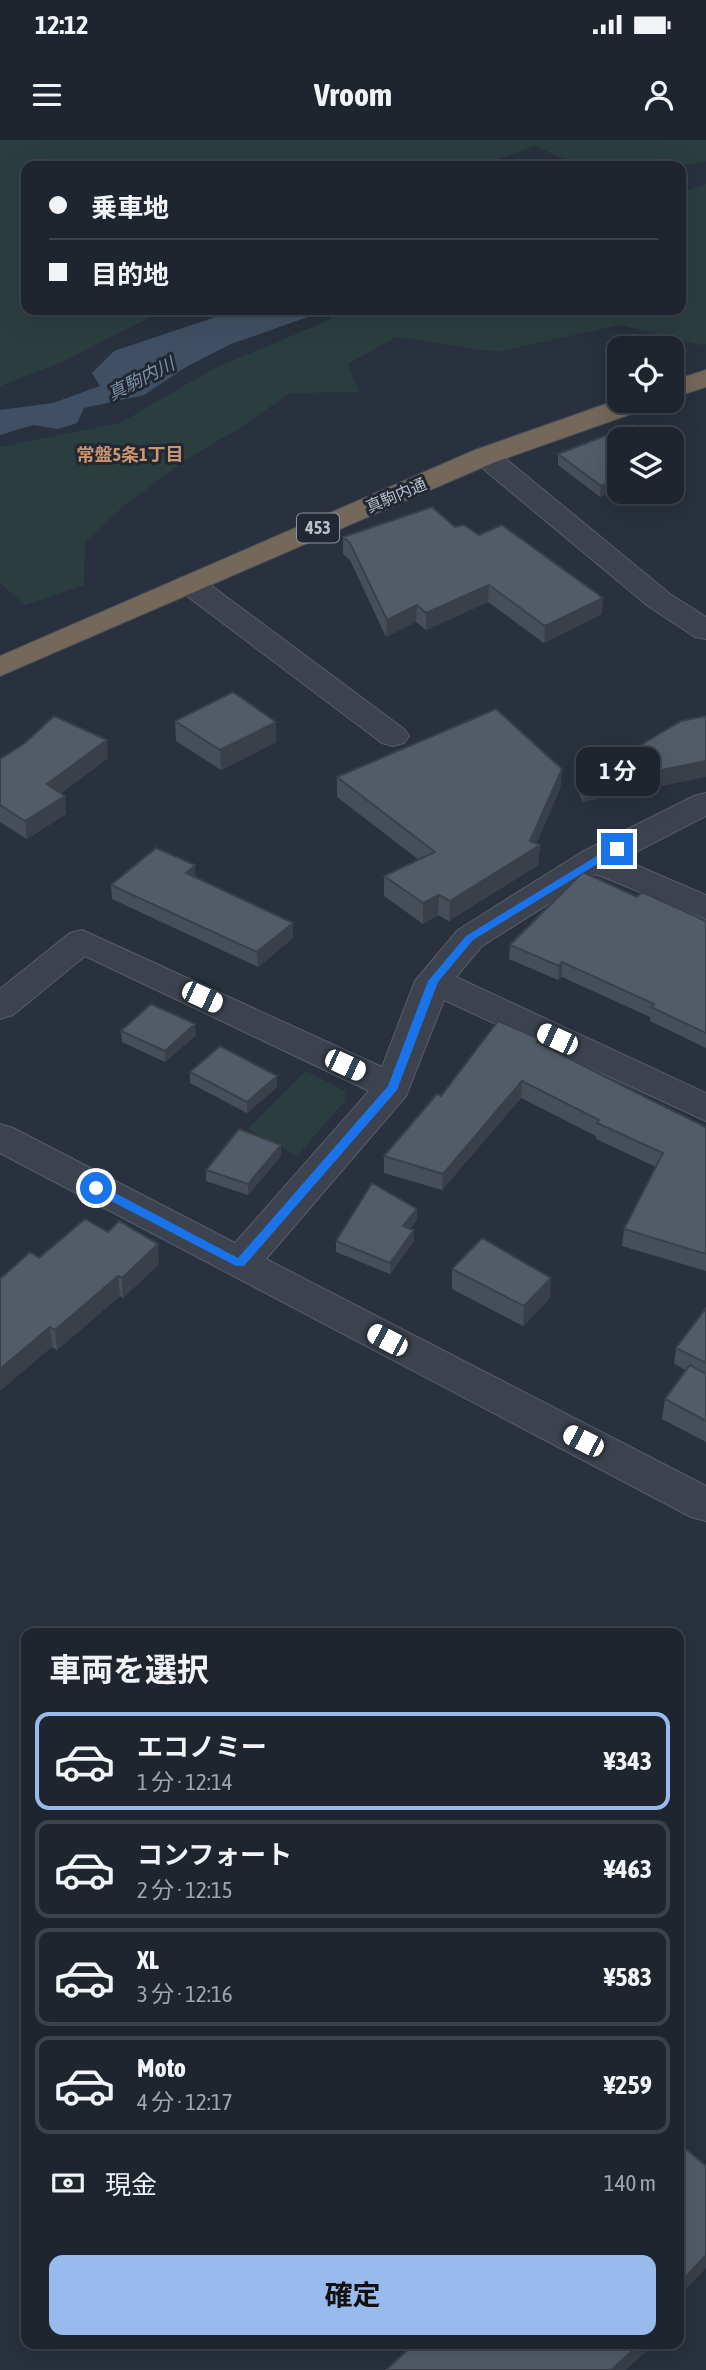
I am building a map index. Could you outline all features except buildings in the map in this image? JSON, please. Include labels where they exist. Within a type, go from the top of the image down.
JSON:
[{"type":"highway","points":[[684,386],[706,378]]},
{"type":"highway","name":"真駒内通","points":[[0,667],[485,456],[607,413]]},
{"type":"street","points":[[485,456],[659,600],[706,630]]},
{"type":"street","points":[[190,584],[393,736]]},
{"type":"street","points":[[240,1264],[393,1087],[433,981],[470,938],[594,860],[706,803]]},
{"type":"street","points":[[594,860],[706,908]]},
{"type":"street","points":[[0,1007],[82,941],[393,1087]]},
{"type":"street","points":[[433,981],[706,1108]]},
{"type":"street","points":[[0,1137],[706,1505]]},
{"type":"shaded area","points":[[0,140],[706,140],[706,161],[686,165],[686,161],[569,161],[535,146],[497,159],[498,161],[21,161],[21,315],[155,315],[62,362],[0,386]]},
{"type":"shaded area","points":[[706,184],[706,344],[684,341],[684,336],[663,336],[620,325],[497,352],[396,337],[348,364],[359,392],[290,393],[240,428],[187,459],[126,504],[85,542],[84,585],[25,605],[0,583],[0,447],[120,423],[213,369],[329,320],[333,315],[686,315],[686,190]]},
{"type":"shaded area","points":[[306,1071],[345,1091],[345,1101],[297,1156],[248,1129]]},
{"type":"water","name":"真駒内川","points":[[222,315],[313,315],[231,344],[186,367],[144,395],[84,408],[77,423],[58,429],[33,425],[0,435],[0,410],[53,403],[100,386],[92,373],[114,351]]},
{"type":"district","name":"常盤5条1丁目","points":[[130,455]]},
{"type":"route","points":[[96,1188],[240,1264],[393,1087],[433,981],[470,938],[594,860],[617,849]]}]
